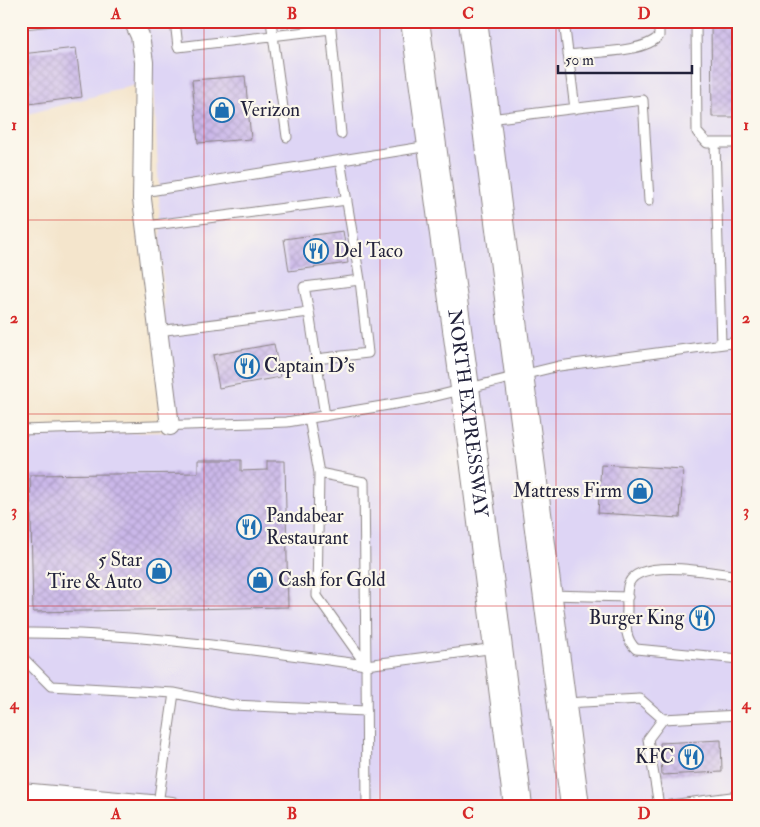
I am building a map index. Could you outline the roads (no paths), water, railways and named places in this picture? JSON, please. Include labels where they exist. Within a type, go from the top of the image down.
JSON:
[{"type":"highway","name":"NORTH EXPRESSWAY","points":[[415,21],[498,648],[512,800]]},
{"type":"highway","points":[[473,21],[575,806]]},
{"type":"highway","points":[[571,778],[585,806]]},
{"type":"street","points":[[132,21],[140,36],[144,62],[142,192],[170,426]]},
{"type":"street","points":[[21,792],[94,802],[165,805]]},
{"type":"lane","points":[[21,24],[54,21]]},
{"type":"lane","points":[[176,21],[178,47],[331,29],[341,134]]},
{"type":"lane","points":[[271,21],[287,137]]},
{"type":"lane","points":[[564,21],[575,109]]},
{"type":"lane","points":[[568,55],[643,47],[655,42],[659,36],[658,21]]},
{"type":"lane","points":[[696,21],[697,132],[707,143],[739,143]]},
{"type":"lane","points":[[486,120],[643,100],[649,201]]},
{"type":"lane","points":[[715,143],[721,344]]},
{"type":"lane","points":[[142,192],[432,145]]},
{"type":"lane","points":[[316,359],[368,353],[360,280],[340,160]]},
{"type":"lane","points":[[146,226],[347,200]]},
{"type":"lane","points":[[326,416],[304,287],[360,280]]},
{"type":"lane","points":[[158,331],[309,312]]},
{"type":"lane","points":[[21,430],[287,422],[424,399],[559,366],[739,342]]},
{"type":"lane","points":[[309,418],[319,473],[317,596],[366,665]]},
{"type":"lane","points":[[319,473],[364,482],[367,806]]},
{"type":"lane","points":[[739,576],[664,568],[644,570],[635,574],[628,584],[626,630],[629,643],[636,649],[739,659]]},
{"type":"lane","points":[[547,595],[628,597]]},
{"type":"lane","points":[[21,633],[124,636],[178,641],[366,665],[498,648]]},
{"type":"lane","points":[[21,656],[51,686],[174,692],[232,705],[366,711]]},
{"type":"lane","points":[[165,805],[174,692]]},
{"type":"lane","points":[[562,703],[640,699],[663,719],[739,715]]},
{"type":"lane","points":[[659,806],[648,739],[663,719]]},
{"type":"lane","points":[[663,806],[739,796]]},
{"type":"place","name":"Verizon","points":[[222,110]]},
{"type":"place","name":"Del Taco","points":[[316,251]]},
{"type":"place","name":"Captain D's","points":[[247,366]]},
{"type":"place","name":"Mattress Firm","points":[[640,491]]},
{"type":"place","name":"Pandabear Restaurant","points":[[249,527]]},
{"type":"place","name":"5 Star Tire & Auto","points":[[159,571]]},
{"type":"place","name":"Cash for Gold","points":[[260,580]]},
{"type":"place","name":"Burger King","points":[[702,618]]},
{"type":"place","name":"KFC","points":[[691,757]]}]
